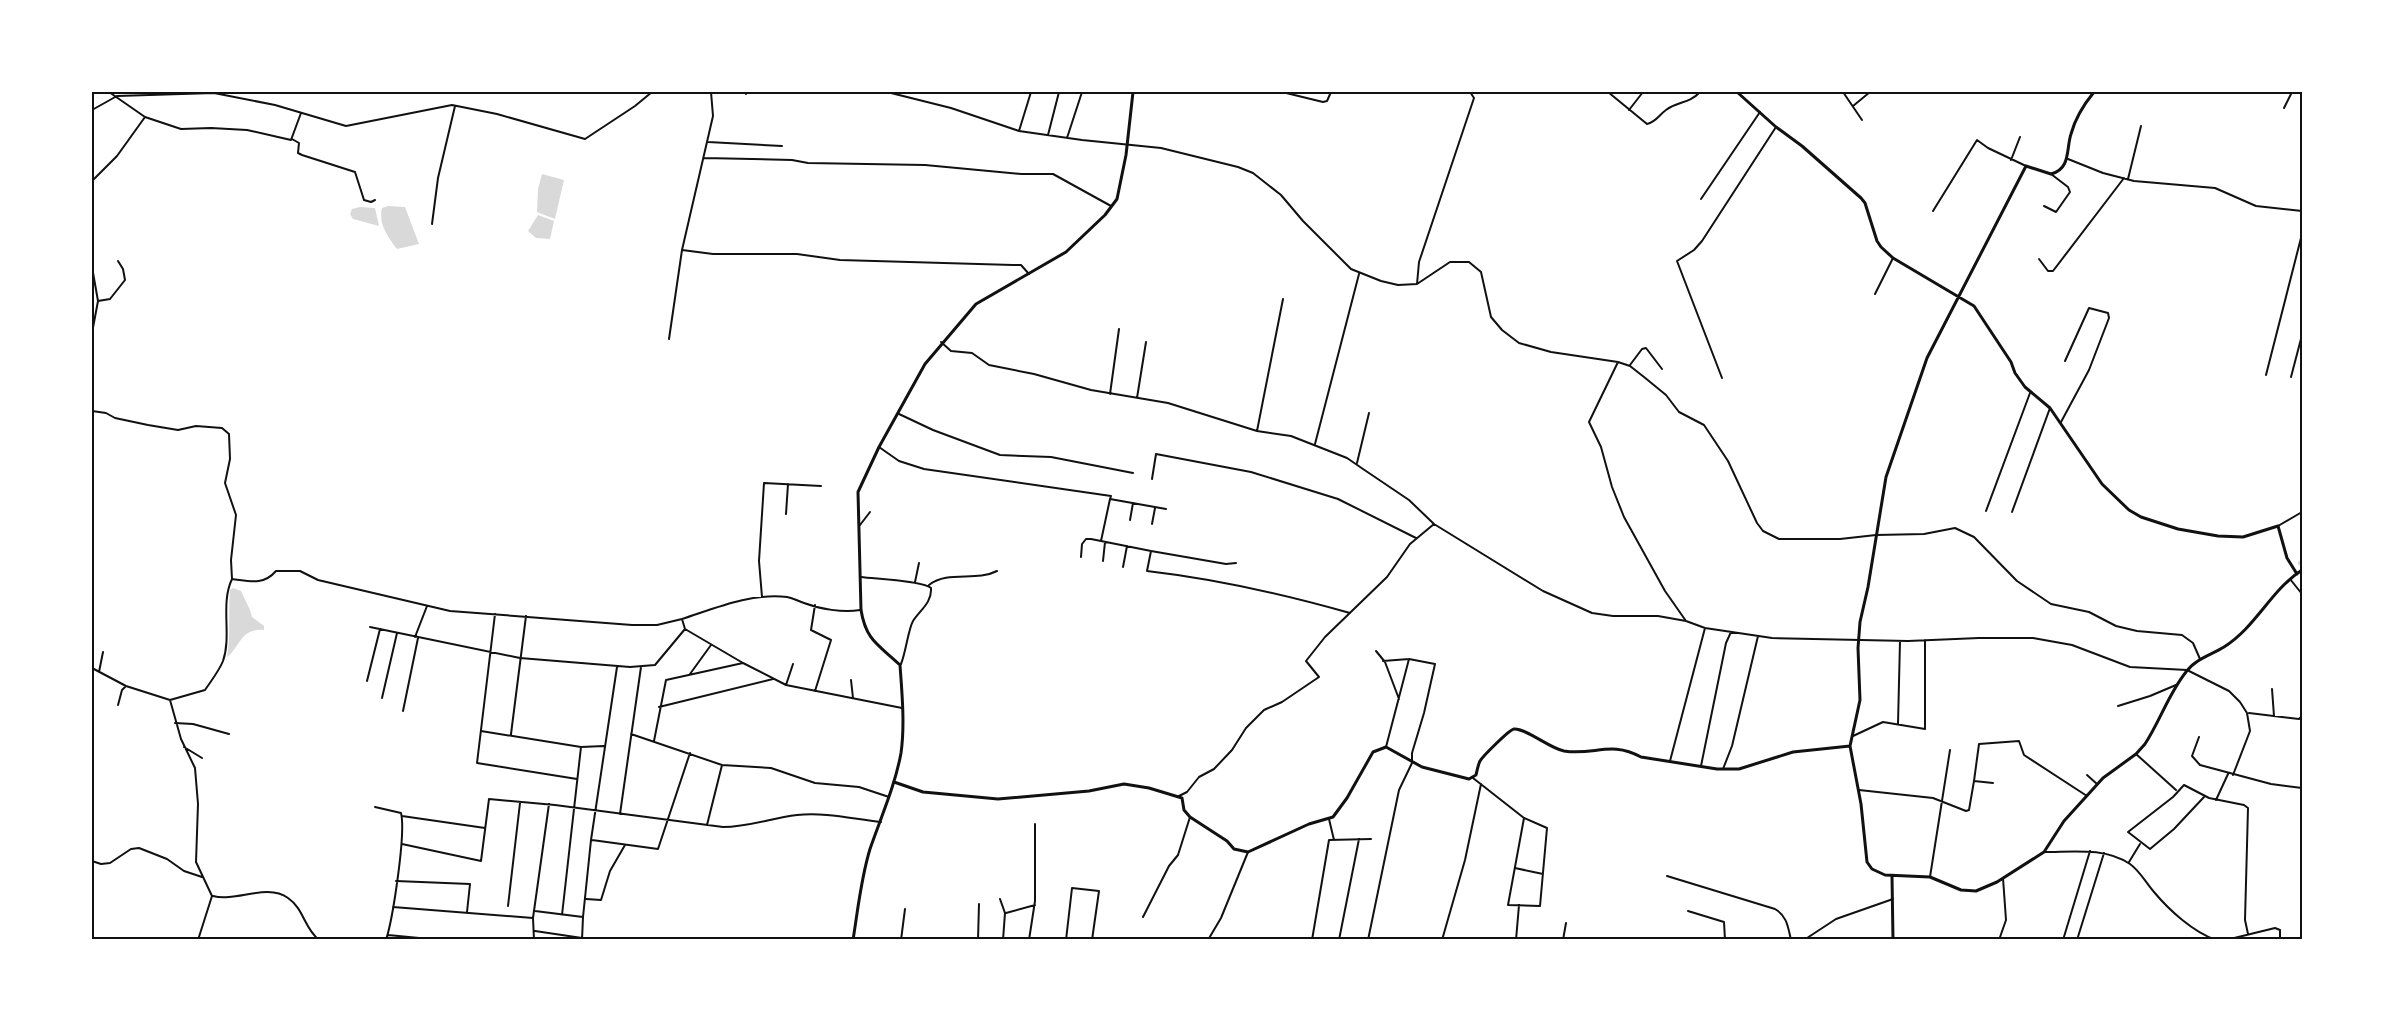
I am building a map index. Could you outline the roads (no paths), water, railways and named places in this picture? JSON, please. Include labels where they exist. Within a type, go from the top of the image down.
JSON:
[{"type":"street","points":[[108,92],[145,117],[181,129],[247,130],[292,139],[299,143],[298,153],[355,172],[364,200],[371,202],[375,200]]},
{"type":"street","points":[[92,110],[117,96],[214,93],[275,105],[346,126],[455,106],[497,114],[585,139],[652,92]]},
{"type":"street","points":[[669,339],[682,250],[708,142],[714,104],[711,92]]},
{"type":"street","points":[[887,92],[951,108],[1019,131],[1170,150],[1238,166],[1253,173],[1283,197],[1317,236],[1359,274],[1393,284],[1417,284],[1450,262],[1469,262],[1481,272],[1494,323],[1519,343],[1551,352],[1618,362],[1630,366],[1666,395],[1679,412],[1704,425],[1728,461],[1757,524],[1763,531],[1779,539],[1840,539],[1876,535],[1924,534],[1955,528],[1963,530],[1980,542],[2017,581],[2051,604],[2089,612],[2116,626],[2137,631],[2182,635],[2193,643],[2200,659]]},
{"type":"street","points":[[1019,131],[1031,92]]},
{"type":"street","points":[[1048,135],[1059,92]]},
{"type":"street","points":[[1067,138],[1082,92]]},
{"type":"street","points":[[900,665],[867,634],[861,610],[858,492],[879,447],[925,364],[941,342],[976,304],[1066,252],[1117,199],[1122,180],[1133,92]]},
{"type":"street","points":[[1282,92],[1323,102],[1327,101],[1331,92]]},
{"type":"street","points":[[1417,284],[1419,262],[1474,98],[1470,92]]},
{"type":"street","points":[[1610,92],[1647,123],[1652,122],[1667,109],[1690,101],[1700,92]]},
{"type":"street","points":[[1629,110],[1643,92]]},
{"type":"street","points":[[1737,92],[1866,203],[1876,241],[1893,258],[1974,306],[2011,362],[2015,373],[2030,392],[2050,408],[2102,484],[2129,510],[2141,517],[2178,529],[2218,536],[2243,537],[2278,526],[2302,512]]},
{"type":"street","points":[[1843,92],[1862,120]]},
{"type":"street","points":[[1853,106],[1870,92]]},
{"type":"street","points":[[2051,174],[2062,167],[2068,159],[2071,134],[2094,92]]},
{"type":"street","points":[[2284,108],[2292,92]]},
{"type":"street","points":[[432,224],[438,178],[455,106]]},
{"type":"street","points":[[1701,199],[1760,112]]},
{"type":"street","points":[[292,139],[301,113]]},
{"type":"street","points":[[92,181],[117,156],[145,117]]},
{"type":"street","points":[[2039,258],[2046,270],[2053,271],[2126,178],[2141,126]]},
{"type":"street","points":[[1722,378],[1677,261],[1694,250],[1702,241],[1776,127]]},
{"type":"street","points":[[2011,160],[2020,137]]},
{"type":"street","points":[[1933,211],[1977,140],[2011,160],[2051,174],[2070,189],[2062,205],[2055,212],[2044,206]]},
{"type":"street","points":[[708,142],[782,146]]},
{"type":"street","points":[[704,158],[925,165],[1020,174],[1053,174],[1111,206]]},
{"type":"street","points":[[2068,159],[2103,173],[2126,178],[2215,188],[2256,206],[2302,211]]},
{"type":"street","points":[[2026,166],[1958,296],[1922,371],[1886,477],[1858,640],[1860,700],[1850,746],[1859,790],[1867,862],[1872,869],[1892,876],[1930,877],[1961,890],[1976,891],[2003,878],[2044,852],[2064,821],[2109,771],[2136,754],[2155,728],[2187,670],[2200,659],[2224,647],[2239,635],[2290,579],[2302,570]]},
{"type":"street","points":[[2266,375],[2302,234]]},
{"type":"street","points":[[682,250],[713,254],[797,254],[840,260],[1021,265],[1029,274]]},
{"type":"street","points":[[1875,294],[1893,258]]},
{"type":"street","points":[[98,301],[110,299],[125,280],[123,269],[118,261]]},
{"type":"street","points":[[92,267],[98,301],[92,333]]},
{"type":"street","points":[[1315,444],[1359,274]]},
{"type":"street","points":[[1257,431],[1283,299]]},
{"type":"street","points":[[2061,422],[2088,370],[2110,316],[2098,309],[2089,308],[2065,361]]},
{"type":"street","points":[[1110,394],[1119,329]]},
{"type":"street","points":[[2291,377],[2302,335]]},
{"type":"street","points":[[941,342],[951,351],[972,353],[989,365],[1110,394],[1167,403],[1257,431],[1291,436],[1315,444],[1357,463],[1409,500],[1434,524],[1543,591],[1592,613],[1613,616],[1658,616],[1686,621],[1706,628],[1758,636],[1900,641],[2033,638],[2072,645],[2130,667],[2187,670],[2229,692],[2240,702],[2247,713],[2250,731],[2233,775]]},
{"type":"street","points":[[1137,399],[1146,342]]},
{"type":"street","points":[[1630,366],[1642,349],[1646,348],[1662,369]]},
{"type":"street","points":[[1618,362],[1589,422],[1590,427],[1601,447],[1612,487],[1624,517],[1665,591],[1686,621]]},
{"type":"street","points":[[1986,511],[2030,392]]},
{"type":"street","points":[[2012,512],[2050,408]]},
{"type":"street","points":[[92,411],[148,426],[178,430],[196,426],[222,428],[230,434],[230,459],[225,483],[236,515],[231,560],[232,579],[227,589],[226,645],[223,662],[205,690],[170,700],[126,686],[92,668]]},
{"type":"street","points":[[1357,463],[1369,413]]},
{"type":"street","points":[[899,414],[1000,456],[1051,457],[1133,473]]},
{"type":"street","points":[[879,447],[899,461],[924,469],[1111,495],[1103,541],[1103,561]]},
{"type":"street","points":[[1152,479],[1156,454],[1251,472],[1338,499],[1416,538]]},
{"type":"street","points":[[762,597],[760,572],[762,487],[767,482],[821,486]]},
{"type":"street","points":[[786,514],[788,484]]},
{"type":"street","points":[[1110,499],[1166,509]]},
{"type":"street","points":[[1130,520],[1133,503]]},
{"type":"street","points":[[1152,524],[1155,508]]},
{"type":"street","points":[[860,525],[870,512]]},
{"type":"street","points":[[1179,796],[1187,792],[1199,777],[1214,769],[1232,750],[1246,728],[1264,710],[1282,702],[1319,677],[1306,662],[1325,637],[1387,577],[1410,544],[1434,524]]},
{"type":"street","points":[[2278,526],[2287,558],[2297,574]]},
{"type":"street","points":[[1081,557],[1082,544],[1086,539],[1226,564],[1236,563]]},
{"type":"street","points":[[1124,567],[1127,546]]},
{"type":"street","points":[[1151,551],[1147,571],[1205,578],[1277,592],[1350,613]]},
{"type":"street","points":[[915,582],[920,563]]},
{"type":"street","points":[[232,579],[262,582],[276,571],[300,571],[318,580],[456,611],[657,625],[682,619],[717,606],[762,597],[790,597],[807,604],[849,612],[861,610]]},
{"type":"street","points":[[861,577],[929,585],[939,579],[984,576],[997,571]]},
{"type":"street","points":[[2290,579],[2302,594]]},
{"type":"street","points":[[853,939],[862,881],[870,850],[894,782],[901,750],[900,665],[909,642],[912,623],[930,597],[932,591],[929,585]]},
{"type":"street","points":[[403,711],[417,637],[427,605]]},
{"type":"street","points":[[815,605],[811,630],[831,640],[815,691]]},
{"type":"street","points":[[495,614],[477,763],[577,779]]},
{"type":"street","points":[[511,734],[526,616]]},
{"type":"street","points":[[682,619],[686,629],[711,645],[786,685],[902,708]]},
{"type":"street","points":[[370,627],[520,658],[617,667],[655,665],[686,629]]},
{"type":"street","points":[[1670,761],[1706,628]]},
{"type":"street","points":[[367,681],[380,629]]},
{"type":"street","points":[[1701,766],[1726,643],[1731,632]]},
{"type":"street","points":[[382,698],[397,633]]},
{"type":"street","points":[[1723,769],[1732,746],[1758,636]]},
{"type":"street","points":[[1852,736],[1877,723],[1922,729],[1926,727],[1925,640]]},
{"type":"street","points":[[1898,724],[1900,641]]},
{"type":"street","points":[[689,675],[711,645]]},
{"type":"street","points":[[1376,651],[1383,661],[1399,699]]},
{"type":"street","points":[[99,672],[103,652]]},
{"type":"street","points":[[1368,939],[1399,790],[1412,763],[1412,753],[1435,664],[1410,659],[1383,661]]},
{"type":"street","points":[[1386,747],[1410,659]]},
{"type":"street","points":[[654,741],[664,682],[743,663]]},
{"type":"street","points":[[786,685],[793,664]]},
{"type":"street","points":[[534,931],[582,939],[591,840],[617,667]]},
{"type":"street","points":[[620,814],[641,667]]},
{"type":"street","points":[[659,707],[773,679]]},
{"type":"street","points":[[851,680],[853,698]]},
{"type":"street","points":[[2118,706],[2150,696],[2178,683]]},
{"type":"street","points":[[118,705],[122,690],[126,686]]},
{"type":"street","points":[[2272,689],[2274,716]]},
{"type":"street","points":[[2247,713],[2301,718],[2302,696]]},
{"type":"street","points":[[170,700],[175,723],[195,768],[198,842],[196,862],[212,896],[198,939]]},
{"type":"street","points":[[175,723],[193,724],[229,734]]},
{"type":"street","points":[[1473,778],[1480,761],[1508,731],[1515,729],[1523,731],[1548,746],[1565,751],[1616,747],[1641,757],[1723,769],[1739,769],[1757,765],[1793,752],[1850,746]]},
{"type":"street","points":[[481,731],[511,734],[580,747],[604,746]]},
{"type":"street","points":[[631,734],[722,765],[771,768],[815,783],[859,787],[889,797]]},
{"type":"street","points":[[2199,737],[2193,751],[2193,759],[2200,765],[2271,784],[2302,788]]},
{"type":"street","points":[[1859,790],[1929,797],[1968,811],[1979,744],[2019,741],[2024,755],[2087,796]]},
{"type":"street","points":[[184,747],[202,758]]},
{"type":"street","points":[[562,915],[580,747]]},
{"type":"street","points":[[1386,747],[1412,763],[1434,771],[1473,778],[1524,818],[1547,828],[1540,906],[1508,905],[1524,818]]},
{"type":"street","points":[[894,782],[923,792],[998,799],[1089,791],[1124,784],[1149,788],[1179,796],[1182,798],[1184,810],[1190,817],[1227,841],[1234,849],[1248,852],[1309,824],[1333,817],[1347,798],[1373,752],[1386,747]]},
{"type":"street","points":[[1930,877],[1950,750]]},
{"type":"street","points":[[591,840],[658,849],[690,753]]},
{"type":"street","points":[[2136,754],[2177,791]]},
{"type":"street","points":[[707,825],[722,765]]},
{"type":"street","points":[[2216,800],[2228,774]]},
{"type":"street","points":[[2087,775],[2097,784]]},
{"type":"street","points":[[1974,781],[1993,783]]},
{"type":"street","points":[[1442,939],[1465,860],[1481,784]]},
{"type":"street","points":[[2204,796],[2174,829],[2150,849],[2129,834],[2130,830],[2187,785],[2204,796],[2230,801],[2248,808],[2246,920],[2248,934]]},
{"type":"street","points":[[402,844],[481,861],[489,799],[736,827],[796,815],[829,815],[881,822]]},
{"type":"street","points":[[508,906],[520,803]]},
{"type":"street","points":[[534,939],[534,918],[549,804]]},
{"type":"street","points":[[375,807],[394,810],[402,816],[485,828]]},
{"type":"street","points":[[386,939],[402,844],[402,816]]},
{"type":"street","points":[[1143,916],[1169,866],[1178,855],[1190,817]]},
{"type":"street","points":[[1329,819],[1334,840]]},
{"type":"street","points":[[1029,939],[1035,905],[1035,825]]},
{"type":"street","points":[[1339,939],[1359,839]]},
{"type":"street","points":[[1312,939],[1329,840],[1371,839]]},
{"type":"street","points":[[2129,863],[2140,844]]},
{"type":"street","points":[[585,899],[601,900],[610,872],[625,845]]},
{"type":"street","points":[[92,861],[101,864],[110,863],[130,849],[139,848],[167,859],[183,872],[202,877]]},
{"type":"street","points":[[2044,852],[2090,851],[2129,863],[2156,894],[2194,930],[2216,939]]},
{"type":"street","points":[[2063,939],[2090,851]]},
{"type":"street","points":[[1208,939],[1221,918],[1248,852]]},
{"type":"street","points":[[2077,939],[2104,854]]},
{"type":"street","points":[[1515,868],[1543,874]]},
{"type":"street","points":[[1667,876],[1775,909],[1782,913],[1787,922],[1791,939]]},
{"type":"street","points":[[1892,876],[1893,939]]},
{"type":"street","points":[[1999,939],[2006,920],[2003,878]]},
{"type":"street","points":[[396,881],[470,884],[467,913]]},
{"type":"street","points":[[1065,939],[1072,888],[1099,891],[1092,939]]},
{"type":"street","points":[[212,896],[270,893],[288,897],[304,916],[307,928],[319,939]]},
{"type":"street","points":[[1000,899],[1005,914],[1003,939]]},
{"type":"street","points":[[1804,939],[1836,919],[1893,899]]},
{"type":"street","points":[[978,939],[979,904]]},
{"type":"street","points":[[1005,914],[1035,905]]},
{"type":"street","points":[[1516,939],[1519,906]]},
{"type":"street","points":[[392,907],[534,918]]},
{"type":"street","points":[[901,939],[905,909]]},
{"type":"street","points":[[535,911],[583,916]]},
{"type":"street","points":[[1688,911],[1724,922],[1725,939]]},
{"type":"street","points":[[1563,939],[1566,923]]},
{"type":"street","points":[[2226,939],[2279,928],[2280,939]]},
{"type":"street","points":[[2255,933],[2255,939]]},
{"type":"street","points":[[388,935],[441,939]]}]
